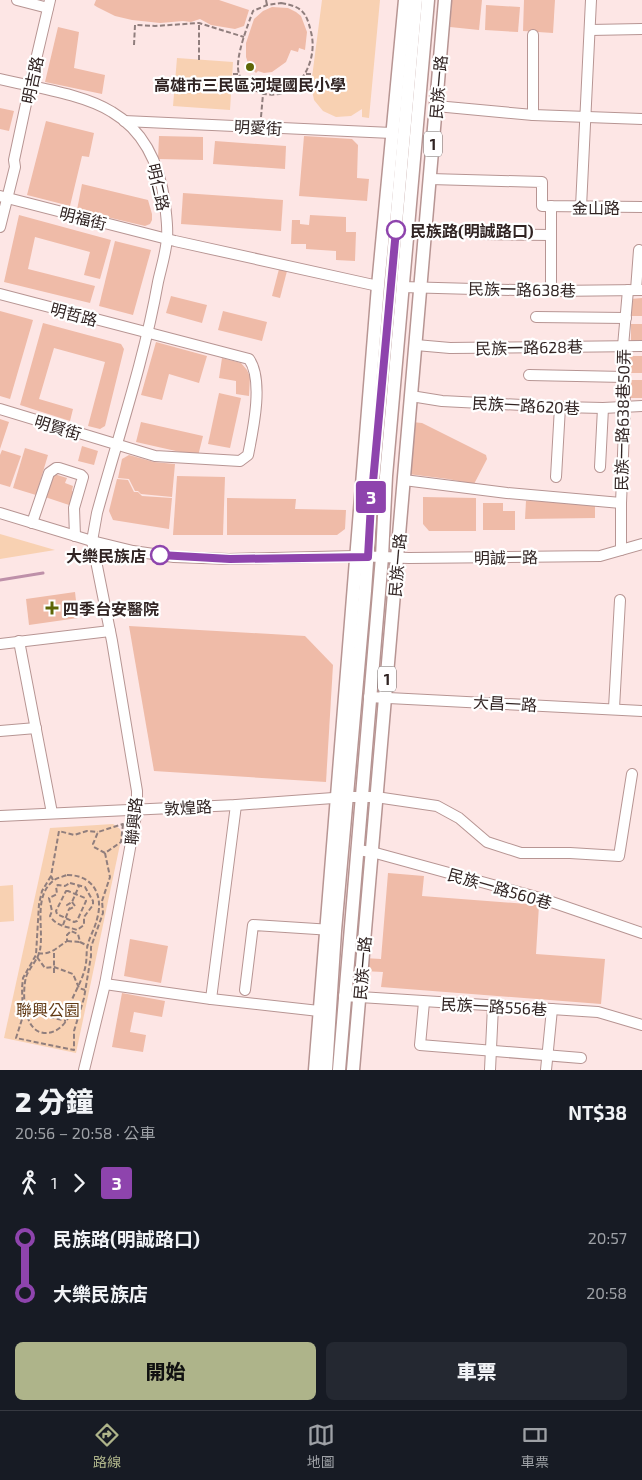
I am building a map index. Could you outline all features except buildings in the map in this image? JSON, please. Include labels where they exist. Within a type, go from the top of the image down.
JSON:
[{"type":"main road","name":"民族一路","points":[[339,1070],[382,557],[378,286],[405,0]]},
{"type":"main road","name":"民族一路","points":[[315,1070],[319,1011],[330,930],[362,557],[371,504],[416,0]]},
{"type":"main road","name":"民族一路","points":[[380,404],[402,287],[428,0]]},
{"type":"main road","name":"民族一路","points":[[353,1070],[445,0]]},
{"type":"main road","points":[[380,404],[411,402]]},
{"type":"main road","name":"民族一路","points":[[326,1070],[330,930]]},
{"type":"street","points":[[16,0],[49,4]]},
{"type":"street","points":[[581,207],[591,0]]},
{"type":"street","name":"明吉路","points":[[0,227],[2,199],[10,165],[14,160],[49,4]]},
{"type":"street","points":[[590,30],[642,29]]},
{"type":"street","points":[[533,35],[533,115]]},
{"type":"street","name":"明仁路","points":[[0,79],[30,85],[112,111],[124,120],[146,145],[160,176],[167,224],[167,239],[147,333],[97,513],[92,541]]},
{"type":"street","points":[[436,106],[533,115],[642,119]]},
{"type":"street","name":"明愛街","points":[[124,120],[392,133]]},
{"type":"street","points":[[430,179],[542,182],[542,206],[551,206],[551,291]]},
{"type":"street","name":"明福街","points":[[2,199],[167,239],[378,286]]},
{"type":"street","name":"金山路","points":[[551,206],[642,207]]},
{"type":"street","points":[[482,234],[550,235]]},
{"type":"street","name":"民族一路638巷50弄","points":[[621,550],[625,406],[623,346],[626,318],[635,290],[639,250]]},
{"type":"street","name":"民族一路638巷","points":[[402,287],[551,291],[635,290]]},
{"type":"street","name":"明哲路","points":[[0,294],[147,333]]},
{"type":"street","points":[[536,317],[626,318]]},
{"type":"street","points":[[116,444],[155,456],[186,459],[240,461],[248,455],[255,414],[254,366],[248,359],[147,333]]},
{"type":"street","name":"民族一路628巷","points":[[416,344],[450,348],[642,346]]},
{"type":"street","points":[[529,375],[624,377]]},
{"type":"street","name":"民族一路620巷","points":[[411,402],[442,401],[603,408],[642,406]]},
{"type":"street","points":[[556,477],[560,407]]},
{"type":"street","points":[[600,467],[603,408]]},
{"type":"street","name":"明賢街","points":[[0,409],[116,444]]},
{"type":"street","points":[[32,523],[49,473],[59,468],[82,475],[83,477],[74,508],[75,536]]},
{"type":"street","points":[[404,480],[507,493],[621,503]]},
{"type":"street","name":"明誠一路","points":[[0,513],[92,541],[133,551],[174,557],[230,559],[600,556],[642,544]]},
{"type":"street","name":"聯興路","points":[[84,1070],[105,984],[137,810],[137,790],[110,631],[92,541]]},
{"type":"street","points":[[614,708],[620,600]]},
{"type":"street","points":[[0,644],[110,631]]},
{"type":"street","points":[[19,641],[52,813]]},
{"type":"street","name":"大昌一路","points":[[369,697],[614,708],[642,711]]},
{"type":"street","points":[[0,731],[36,728]]},
{"type":"street","name":"敦煌路","points":[[0,816],[236,805],[341,797],[376,797],[437,806],[459,818],[486,842],[521,853],[619,856],[632,774]]},
{"type":"street","points":[[212,999],[236,805]]},
{"type":"street","name":"民族一路560巷","points":[[356,850],[372,852],[540,898],[642,933]]},
{"type":"street","points":[[245,990],[253,925],[330,930]]},
{"type":"street","points":[[105,984],[319,1011]]},
{"type":"street","name":"民族一路556巷","points":[[344,996],[598,1012],[642,1025]]},
{"type":"street","points":[[424,1002],[420,1045],[581,1058]]},
{"type":"street","points":[[490,1070],[493,1006]]},
{"type":"street","points":[[546,1070],[552,1009]]},
{"type":"path","points":[[266,0],[267,5]]},
{"type":"path","points":[[281,3],[297,6],[308,18],[313,38],[312,62],[306,74],[291,89],[277,94],[263,94],[248,87],[239,74],[239,59],[244,37],[253,11],[267,5],[281,3]]},
{"type":"path","points":[[134,45],[135,24],[155,26],[200,23],[244,37]]},
{"type":"path","points":[[199,60],[200,23]]},
{"type":"path","points":[[232,74],[239,74]]},
{"type":"path","points":[[306,74],[313,74]]},
{"type":"path","points":[[260,127],[263,94]]},
{"type":"path","points":[[85,990],[79,988],[73,974],[54,967],[45,968],[37,955],[39,904],[42,891],[51,876],[59,831],[74,835],[87,831],[98,832],[123,824],[121,842],[105,853]]},
{"type":"path","points":[[26,1011],[16,1038],[74,1050],[74,1031],[85,990],[91,947],[103,913],[100,902],[97,892],[91,883],[80,876],[67,876],[54,880],[46,889],[42,904],[37,955],[26,976],[24,986],[27,1020],[32,1027],[43,1033],[53,1032],[64,1024],[70,1013],[71,1003],[79,988],[86,964],[87,946],[97,920],[100,902],[110,877],[105,853],[94,847],[93,844],[98,832]]},
{"type":"path","points":[[51,876],[54,880]]},
{"type":"path","points":[[74,883],[79,885],[85,887],[94,902],[84,917],[84,925],[77,930],[66,928],[51,918],[52,911],[48,900],[57,894],[56,886],[58,885],[65,886],[74,883]]},
{"type":"path","points":[[68,904],[72,902],[79,885]]},
{"type":"path","points":[[66,891],[76,894],[85,898],[86,901],[77,921],[74,922],[57,914],[56,911],[66,891]]},
{"type":"path","points":[[62,900],[68,904],[69,909],[62,926]]},
{"type":"path","points":[[72,902],[74,907]]},
{"type":"path","points":[[69,909],[74,907],[82,910]]},
{"type":"path","points":[[71,928],[72,931],[78,934],[80,942]]},
{"type":"path","points":[[67,941],[67,935],[72,931]]},
{"type":"path","points":[[37,955],[45,955],[67,941],[80,942],[91,947]]},
{"type":"path","points":[[73,942],[74,946]]},
{"type":"path","points":[[57,943],[59,947]]},
{"type":"path","points":[[54,950],[54,973]]},
{"type":"path","points":[[23,1016],[23,978],[37,955]]},
{"type":"path","points":[[26,1011],[66,1021]]},
{"type":"green space","points":[[322,0],[380,0],[369,118],[362,117],[362,109],[351,116],[336,117],[323,111],[314,100],[311,85]]},
{"type":"green space","points":[[177,58],[233,62],[230,110],[173,106]]},
{"type":"green space","points":[[0,534],[55,550],[0,559]]},
{"type":"green space","name":"聯興公園","points":[[113,824],[120,829],[122,835],[76,1053],[4,1038],[50,828]]},
{"type":"green space","points":[[13,885],[14,921],[0,922],[0,886]]},
{"type":"waterway","points":[[0,580],[43,573]]},
{"type":"bus line","name":"3","points":[[160,555],[230,559],[368,557],[371,504],[396,230]]},
{"type":"place","name":"高雄市三民區河堤國民小學","points":[[250,67]]},
{"type":"place","name":"民族路(明誠路口)","points":[[396,230]]},
{"type":"place","name":"大樂民族店","points":[[160,555]]},
{"type":"place","name":"四季台安醫院","points":[[52,608]]}]
